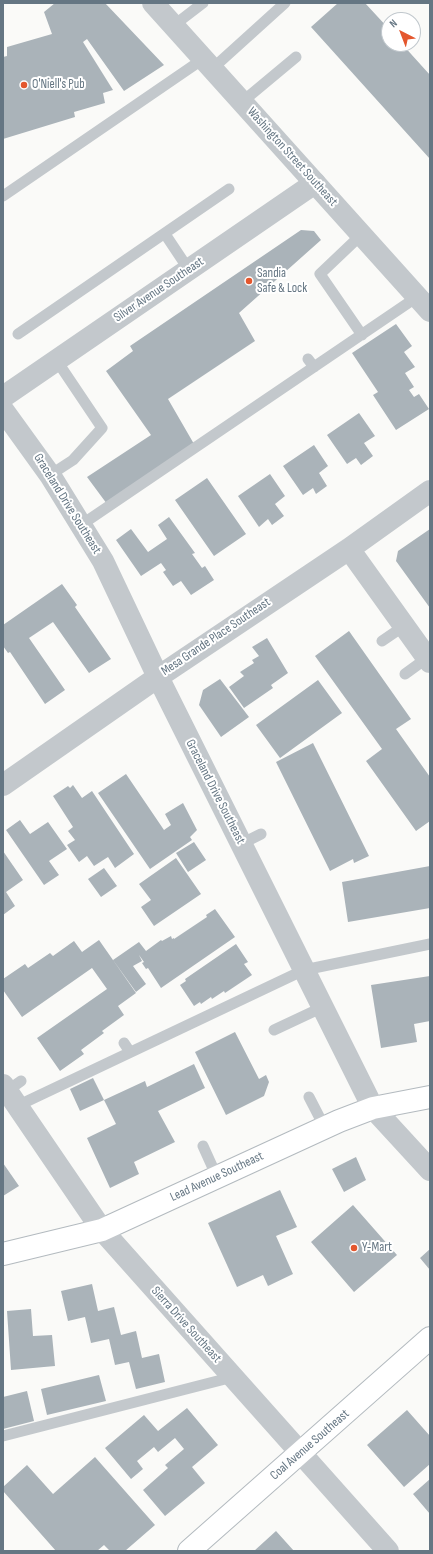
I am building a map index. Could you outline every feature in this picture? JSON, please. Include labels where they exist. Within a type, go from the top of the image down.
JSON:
[{"type":"main road","name":"Lead Avenue Southeast","points":[[3,1254],[102,1230],[325,1128],[373,1108],[430,1097]]},
{"type":"main road","name":"Coal Avenue Southeast","points":[[189,1551],[430,1338]]},
{"type":"street","name":"Washington Street Southeast","points":[[153,3],[423,304]]},
{"type":"street","name":"Silver Avenue Southeast","points":[[3,397],[315,184]]},
{"type":"street","name":"Graceland Drive Southeast","points":[[3,410],[50,475],[102,561],[158,677],[373,1108],[430,1170]]},
{"type":"street","name":"Mesa Grande Place Southeast","points":[[3,785],[158,677],[349,549],[430,491]]},
{"type":"street","points":[[349,549],[429,660]]},
{"type":"street","name":"Sierra Drive Southeast","points":[[12,1091],[102,1230],[388,1551]]},
{"type":"lane","points":[[173,26],[203,3]]},
{"type":"lane","points":[[3,196],[207,64],[284,3]]},
{"type":"lane","points":[[242,102],[296,57]]},
{"type":"lane","points":[[18,334],[229,189]]},
{"type":"lane","points":[[165,234],[189,270]]},
{"type":"lane","points":[[362,235],[320,274],[362,335]]},
{"type":"lane","points":[[81,525],[311,363],[423,304]]},
{"type":"lane","points":[[50,475],[72,460],[102,428],[57,361]]},
{"type":"lane","points":[[382,641],[404,626]]},
{"type":"lane","points":[[406,674],[429,660]]},
{"type":"lane","points":[[241,844],[261,834]]},
{"type":"lane","points":[[12,1091],[127,1048],[304,970],[430,944]]},
{"type":"lane","points":[[274,1030],[323,1007]]},
{"type":"lane","points":[[309,1097],[325,1128]]},
{"type":"lane","points":[[203,1146],[217,1177]]},
{"type":"lane","points":[[3,1436],[233,1377]]},
{"type":"building","points":[[55,3],[105,3],[164,65],[124,91],[87,39],[83,42],[113,90],[103,93],[105,103],[74,112],[75,117],[3,139],[3,57],[7,56],[7,47],[52,34],[44,12]]},
{"type":"building","points":[[338,3],[365,3],[381,20],[381,52],[409,52],[430,75],[430,159],[311,27]]},
{"type":"building","points":[[301,230],[314,231],[321,240],[239,313],[255,341],[168,399],[194,444],[107,504],[87,477],[151,435],[106,371],[133,351],[130,346]]},
{"type":"building","points":[[396,324],[412,346],[404,352],[415,367],[405,373],[414,387],[409,390],[414,397],[419,394],[429,409],[396,430],[373,395],[378,392],[352,353]]},
{"type":"building","points":[[359,413],[375,436],[364,443],[373,456],[361,465],[356,458],[347,464],[327,435]]},
{"type":"building","points":[[314,445],[328,466],[319,473],[327,486],[316,494],[313,488],[303,495],[283,466]]},
{"type":"building","points":[[270,474],[285,496],[275,504],[284,516],[272,525],[268,519],[259,527],[238,496]]},
{"type":"building","points":[[207,478],[246,534],[214,556],[175,500]]},
{"type":"building","points":[[169,517],[195,553],[192,554],[202,568],[205,566],[214,580],[191,595],[181,581],[173,586],[163,572],[166,570],[161,563],[141,576],[116,540],[131,529],[148,552],[167,539],[158,525]]},
{"type":"building","points":[[430,529],[430,608],[396,561],[398,551]]},
{"type":"building","points":[[62,584],[77,605],[75,607],[111,659],[89,673],[53,622],[29,638],[65,690],[45,704],[10,652],[8,653],[3,646],[3,625]]},
{"type":"building","points":[[349,631],[411,719],[396,729],[430,777],[430,821],[416,831],[366,761],[382,749],[315,656]]},
{"type":"building","points":[[267,638],[288,673],[271,685],[273,688],[244,708],[229,687],[244,676],[240,672],[254,663],[252,660],[259,656],[252,647]]},
{"type":"building","points":[[220,679],[249,717],[221,737],[199,705],[203,690]]},
{"type":"building","points":[[318,680],[342,713],[280,758],[256,725]]},
{"type":"building","points":[[313,743],[369,856],[354,863],[353,859],[330,871],[276,762]]},
{"type":"building","points":[[126,774],[164,830],[171,825],[165,814],[183,803],[197,830],[190,837],[192,840],[150,869],[98,793]]},
{"type":"building","points":[[73,785],[82,798],[92,791],[134,854],[115,868],[108,857],[94,866],[87,856],[79,862],[67,845],[75,840],[68,831],[73,827],[53,796],[68,786],[70,788]]},
{"type":"building","points":[[20,820],[30,834],[48,822],[67,849],[49,861],[59,875],[44,885],[6,830]]},
{"type":"building","points":[[194,842],[206,860],[188,872],[176,853]]},
{"type":"building","points":[[3,851],[23,880],[6,892],[15,906],[3,915]]},
{"type":"building","points":[[176,858],[201,894],[154,926],[141,907],[151,900],[139,884]]},
{"type":"building","points":[[430,866],[430,908],[348,922],[342,882]]},
{"type":"building","points":[[104,868],[117,886],[101,897],[88,879]]},
{"type":"building","points":[[215,909],[235,937],[161,988],[148,968],[146,969],[142,963],[144,962],[139,955],[142,961],[133,966],[146,984],[136,992],[113,960],[139,942],[146,951],[161,940],[162,941],[171,936],[172,939],[174,939],[207,917],[206,915]]},
{"type":"building","points":[[99,940],[136,993],[118,1006],[124,1015],[102,1031],[104,1033],[81,1050],[84,1054],[60,1071],[37,1038],[107,989],[92,968],[22,1017],[3,990],[3,979],[25,964],[28,968],[50,953],[53,956],[74,941],[82,952]]},
{"type":"building","points":[[236,944],[248,962],[244,964],[252,975],[225,993],[224,991],[212,999],[211,997],[201,1004],[200,1002],[194,1006],[180,985],[186,981],[185,979]]},
{"type":"building","points":[[430,976],[430,1021],[414,1024],[417,1042],[381,1048],[371,985]]},
{"type":"building","points":[[235,1032],[259,1079],[266,1075],[269,1082],[264,1096],[226,1115],[195,1052]]},
{"type":"building","points":[[194,1064],[205,1088],[158,1111],[175,1142],[134,1162],[139,1174],[110,1188],[87,1138],[116,1124],[104,1100],[145,1081],[147,1087]]},
{"type":"building","points":[[93,1078],[104,1100],[80,1111],[70,1089]]},
{"type":"building","points":[[356,1157],[366,1180],[344,1192],[332,1169]]},
{"type":"building","points":[[3,1163],[19,1186],[3,1196]]},
{"type":"building","points":[[280,1190],[297,1227],[276,1236],[293,1274],[268,1286],[263,1275],[237,1287],[208,1223]]},
{"type":"building","points":[[353,1205],[397,1255],[354,1292],[311,1242]]},
{"type":"building","points":[[430,1249],[430,1270],[420,1258]]},
{"type":"building","points":[[92,1284],[98,1311],[114,1307],[121,1335],[136,1331],[142,1358],[159,1354],[165,1382],[136,1389],[129,1362],[115,1365],[109,1339],[91,1343],[85,1317],[68,1321],[61,1291]]},
{"type":"building","points":[[31,1309],[33,1336],[52,1335],[55,1366],[11,1370],[7,1311]]},
{"type":"building","points":[[99,1375],[106,1401],[47,1415],[41,1389]]},
{"type":"building","points":[[27,1391],[34,1421],[3,1429],[3,1397]]},
{"type":"building","points":[[187,1408],[218,1445],[192,1467],[205,1483],[165,1516],[143,1490],[168,1468],[165,1465],[184,1449],[175,1438],[158,1452],[154,1447],[137,1461],[143,1469],[131,1479],[105,1448],[144,1415],[158,1431]]},
{"type":"building","points":[[407,1410],[430,1436],[430,1464],[404,1487],[367,1445]]},
{"type":"building","points":[[95,1457],[155,1525],[125,1551],[110,1551],[104,1545],[97,1551],[56,1551],[3,1491],[3,1487],[27,1465],[53,1494]]},
{"type":"building","points":[[430,1479],[430,1514],[413,1494]]},
{"type":"building","points":[[276,1531],[294,1551],[254,1551]]},
{"type":"place","name":"O'Niell's Pub","points":[[24,85]]},
{"type":"place","name":"Sandia Safe & Lock","points":[[249,281]]},
{"type":"place","name":"Y-Mart","points":[[354,1248]]}]
